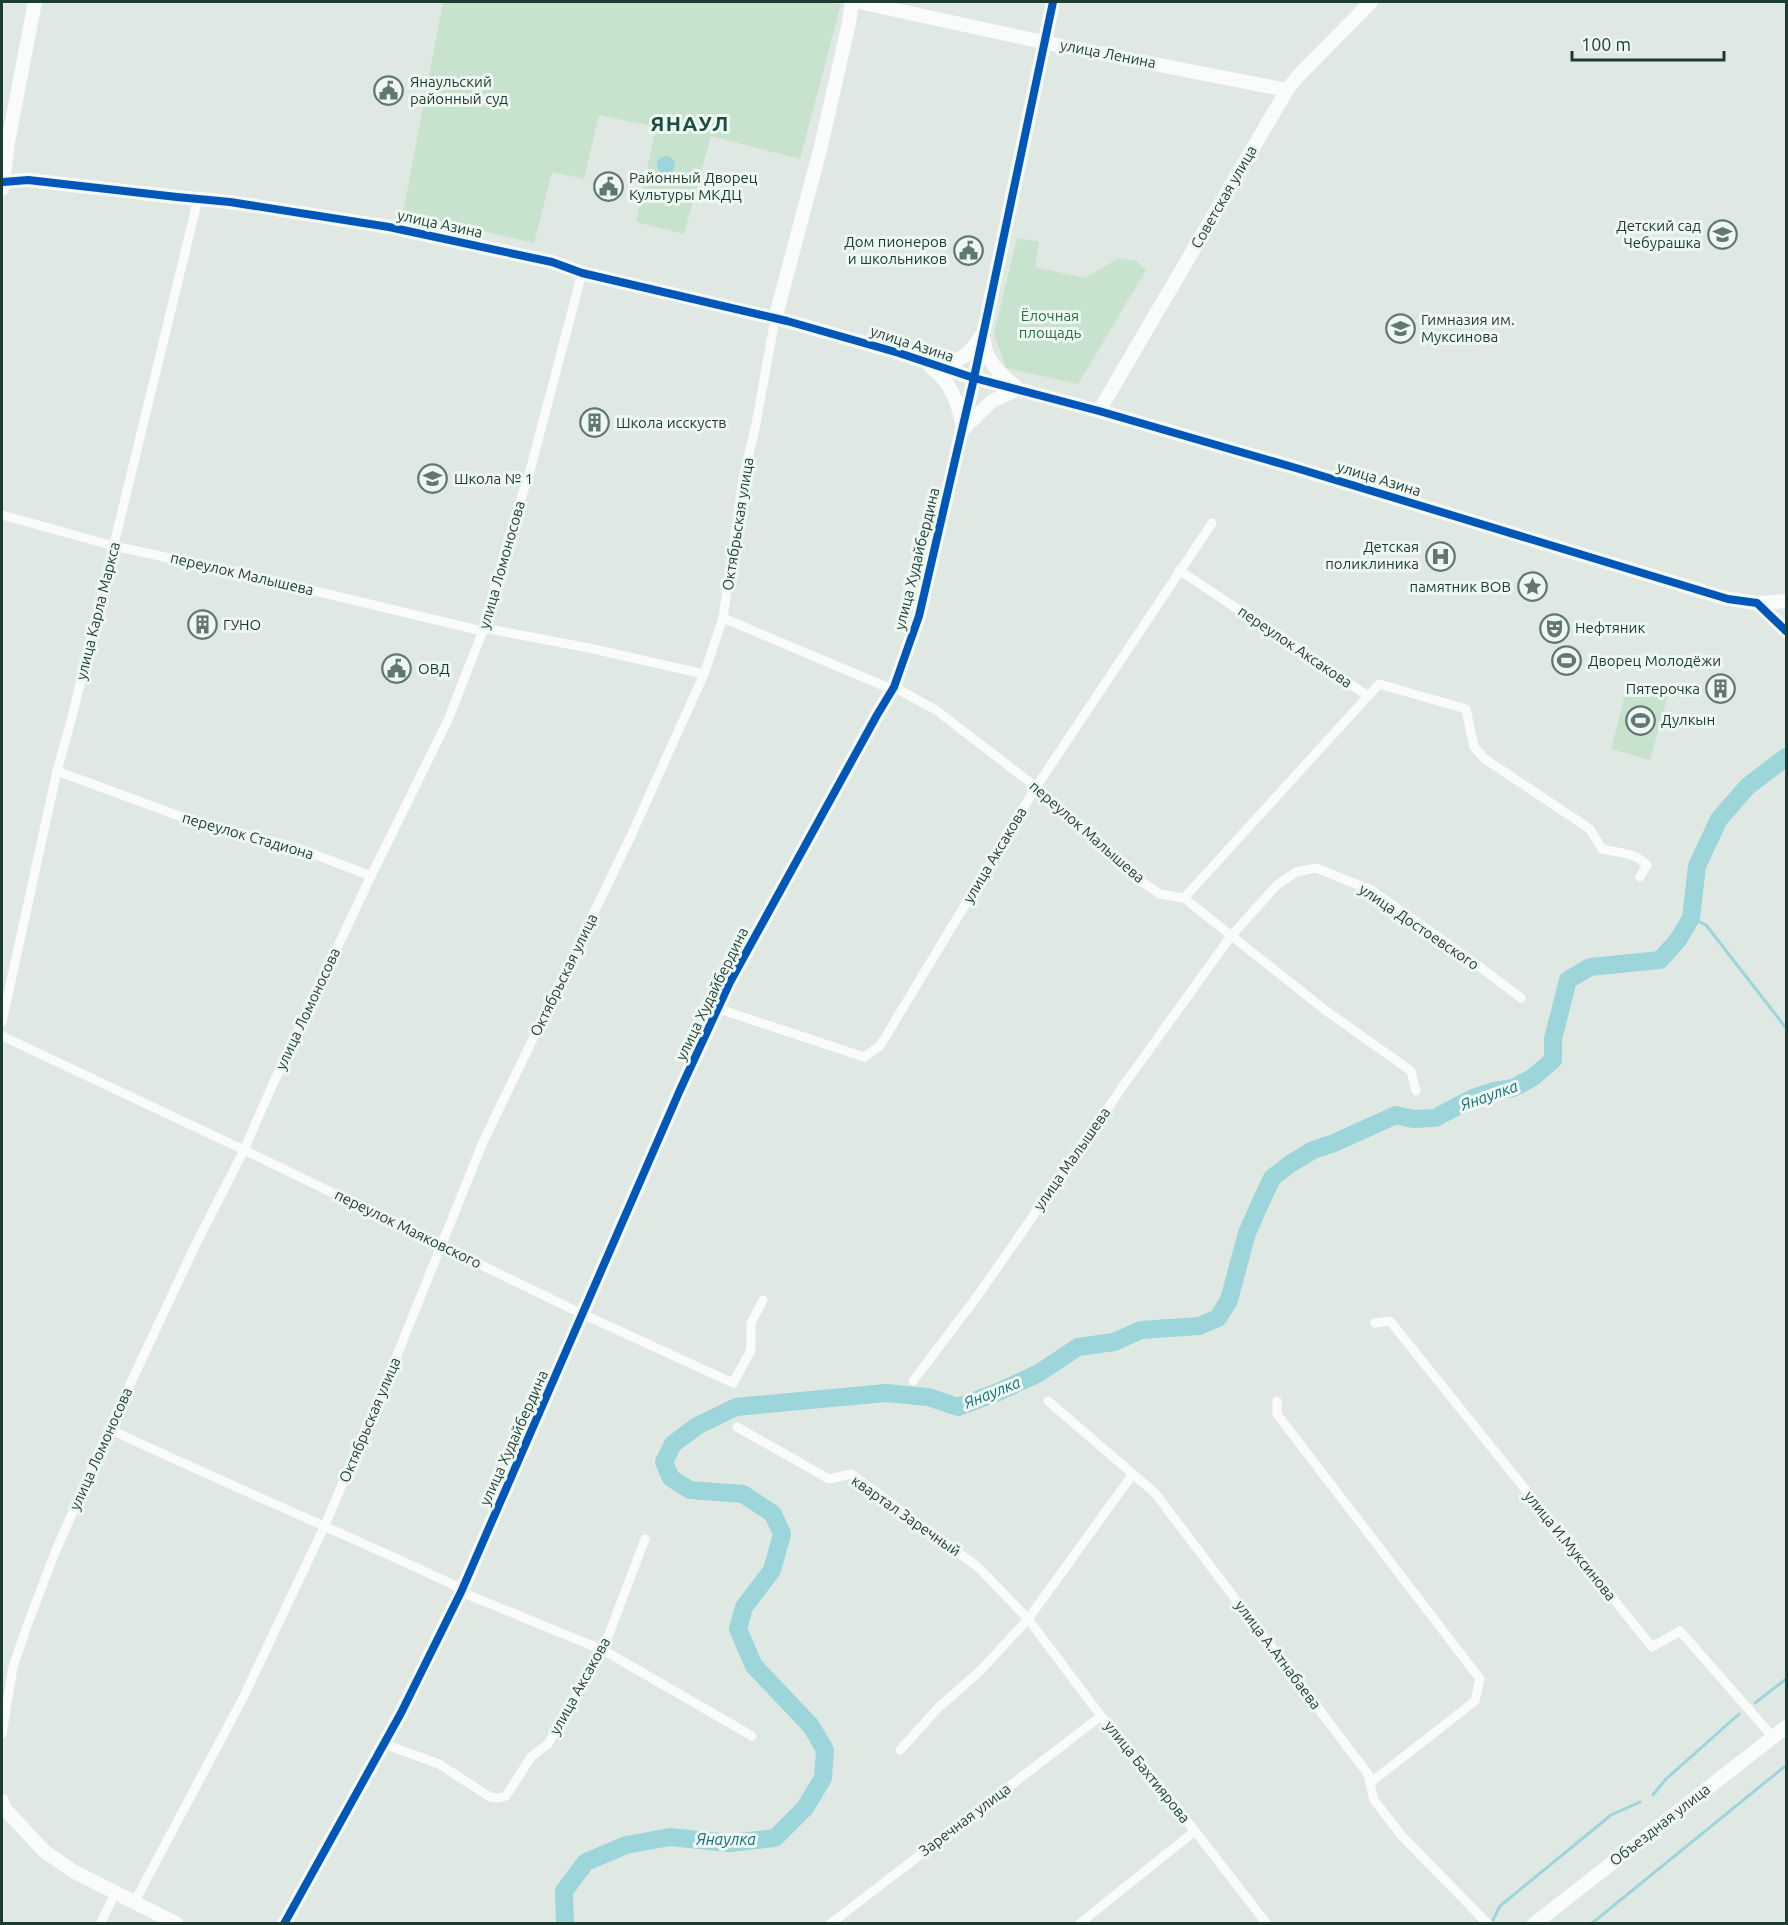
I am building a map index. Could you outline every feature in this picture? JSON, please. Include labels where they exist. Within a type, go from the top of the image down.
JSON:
[{"type":"street","points":[[2,187],[34,2]]},
{"type":"street","name":"Октябрьская улица","points":[[135,1901],[243,1698],[325,1525],[483,1142],[630,838],[704,674],[723,618],[743,479],[756,424],[775,319],[821,146],[852,2]]},
{"type":"street","name":"улица Ленина","points":[[859,2],[1287,90]]},
{"type":"street","name":"улица Худайбердина","points":[[284,1923],[384,1744],[461,1592],[584,1315],[675,1101],[730,982],[894,687],[919,616],[963,429],[1053,2]]},
{"type":"street","name":"Советская улица","points":[[1100,411],[1287,90],[1306,67],[1371,2]]},
{"type":"street","name":"улица Азина","points":[[2,187],[28,180],[230,202],[389,227],[552,262],[582,273],[775,319],[898,353],[974,378],[1285,464],[1722,597],[1757,603],[1786,601]]},
{"type":"street","name":"улица Карла Маркса","points":[[2,1022],[57,771],[198,199]]},
{"type":"street","name":"улица Ломоносова","points":[[2,1734],[13,1667],[27,1626],[54,1555],[109,1429],[190,1256],[244,1150],[371,876],[448,720],[483,629],[531,467],[582,273]]},
{"type":"street","points":[[926,363],[953,363],[974,347],[984,332]]},
{"type":"street","points":[[984,332],[985,349],[997,371],[1018,389]]},
{"type":"street","points":[[926,363],[941,376],[951,390],[963,429]]},
{"type":"street","points":[[963,429],[992,401],[1018,389]]},
{"type":"street","name":"переулок Малышева","points":[[2,516],[114,546],[483,629],[589,648],[704,674]]},
{"type":"street","name":"улица Аксакова","points":[[719,1009],[864,1057],[880,1046],[1036,786],[1212,523]]},
{"type":"street","name":"переулок Аксакова","points":[[1179,570],[1368,696],[1379,684],[1466,709],[1474,747],[1485,759],[1590,829],[1602,849],[1623,852],[1642,860],[1647,865],[1640,877]]},
{"type":"street","points":[[1757,603],[1786,631]]},
{"type":"street","name":"переулок Малышева","points":[[723,618],[884,686],[894,687],[936,710],[1036,786],[1050,803],[1138,879],[1160,894],[1184,898],[1324,1010],[1411,1071],[1416,1091]]},
{"type":"street","points":[[1184,898],[1368,696]]},
{"type":"street","name":"переулок Стадиона","points":[[57,771],[201,824],[295,847],[371,876]]},
{"type":"street","name":"улица Достоевского","points":[[1231,936],[1277,885],[1296,872],[1316,868],[1371,890],[1521,998]]},
{"type":"street","name":"улица Малышева","points":[[913,1381],[979,1294],[1123,1086],[1231,936]]},
{"type":"street","name":"переулок Маяковского","points":[[2,1036],[441,1244],[584,1315],[733,1383],[751,1350],[751,1323],[763,1300]]},
{"type":"street","name":"улица И.Муксинова","points":[[1375,1323],[1390,1320],[1652,1647],[1680,1631],[1773,1737]]},
{"type":"street","name":"улица А.Атнабаева","points":[[1048,1401],[1155,1493],[1368,1774],[1374,1800],[1401,1835],[1488,1923]]},
{"type":"street","points":[[1277,1401],[1277,1414],[1480,1679],[1475,1701],[1370,1783]]},
{"type":"street","name":"квартал Заречный","points":[[737,1427],[829,1479],[851,1474],[978,1567],[1028,1619]]},
{"type":"street","points":[[109,1429],[210,1477],[325,1525],[456,1586],[461,1592],[603,1650],[752,1736]]},
{"type":"street","points":[[900,1750],[939,1707],[981,1670],[1028,1619],[1133,1474]]},
{"type":"street","name":"улица Аксакова","points":[[384,1744],[439,1764],[490,1797],[506,1796],[531,1757],[548,1744],[603,1650],[645,1539]]},
{"type":"street","name":"улица Бахтиярова","points":[[1028,1619],[1101,1716],[1267,1923]]},
{"type":"street","name":"Заречная улица","points":[[830,1923],[1101,1716]]},
{"type":"street","name":"Объездная улица","points":[[1534,1923],[1786,1727]]},
{"type":"street","points":[[2,1802],[4,1808],[44,1851],[73,1871],[177,1923]]},
{"type":"street","points":[[1079,1923],[1195,1831]]},
{"type":"street","points":[[100,1923],[116,1892]]},
{"type":"green space","points":[[443,2],[822,2],[841,4],[800,159],[711,136],[684,234],[636,222],[656,127],[599,115],[584,179],[552,172],[534,243],[403,213]]},
{"type":"green space","name":"Ёлочная площадь","points":[[1017,238],[1039,242],[1035,267],[1085,278],[1119,258],[1136,261],[1146,270],[1078,384],[1006,368],[994,334]]},
{"type":"green space","name":"Дулкын","points":[[1629,680],[1669,691],[1650,760],[1611,749]]},
{"type":"water","points":[[666,156],[672,159],[675,165],[672,171],[666,174],[660,171],[657,165],[660,159]]},
{"type":"waterway","name":"Янаулка","points":[[565,1924],[564,1891],[586,1862],[626,1845],[670,1837],[729,1843],[775,1838],[805,1808],[823,1778],[825,1750],[811,1726],[754,1666],[738,1629],[744,1607],[772,1570],[782,1534],[773,1514],[743,1494],[690,1490],[671,1478],[664,1462],[673,1444],[697,1426],[736,1407],[886,1393],[928,1397],[958,1407],[1039,1373],[1078,1347],[1114,1342],[1141,1330],[1199,1326],[1218,1318],[1229,1300],[1247,1233],[1272,1178],[1313,1150],[1396,1115],[1413,1119],[1435,1118],[1473,1098],[1513,1088],[1532,1078],[1553,1060],[1553,1039],[1568,980],[1590,967],[1660,960],[1678,940],[1691,918],[1697,866],[1719,819],[1748,786],[1786,757]]},
{"type":"waterway","points":[[1691,918],[1706,925],[1786,1028]]},
{"type":"waterway","points":[[1755,1703],[1786,1679]]},
{"type":"waterway","points":[[1653,1795],[1666,1779],[1739,1714]]},
{"type":"waterway","points":[[1591,1924],[1784,1767]]},
{"type":"waterway","points":[[1493,1920],[1500,1906],[1611,1815],[1640,1802]]},
{"type":"cycle path","points":[[284,1924],[401,1713],[461,1592],[680,1090],[730,982],[894,687],[919,616],[974,378],[1053,2]]},
{"type":"cycle path","points":[[3,182],[28,180],[230,202],[389,227],[552,262],[582,273],[787,321],[899,353],[974,378],[1099,411],[1296,468],[1728,599],[1757,603],[1786,631]]},
{"type":"place","name":"Янаульский районный суд","points":[[389,91]]},
{"type":"place","name":"Районный Дворец Культуры МКДЦ","points":[[608,187]]},
{"type":"place","name":"Детский сад Чебурашка","points":[[1722,235]]},
{"type":"place","name":"Дом пионеров и школьников","points":[[968,251]]},
{"type":"place","name":"Гимназия им. Муксинова","points":[[1400,329]]},
{"type":"place","name":"Школа исскуств","points":[[595,423]]},
{"type":"place","name":"Школа № 1","points":[[433,479]]},
{"type":"place","name":"Детская поликлиника","points":[[1440,556]]},
{"type":"place","name":"памятник ВОВ","points":[[1532,587]]},
{"type":"place","name":"ГУНО","points":[[202,625]]},
{"type":"place","name":"Нефтяник","points":[[1554,628]]},
{"type":"place","name":"Дворец Молодёжи","points":[[1567,661]]},
{"type":"place","name":"ОВД","points":[[397,669]]},
{"type":"place","name":"Пятерочка","points":[[1721,689]]},
{"type":"place","name":"Дулкын","points":[[1640,720]]},
{"type":"district","name":"ЯНАУЛ","points":[[690,124]]}]
